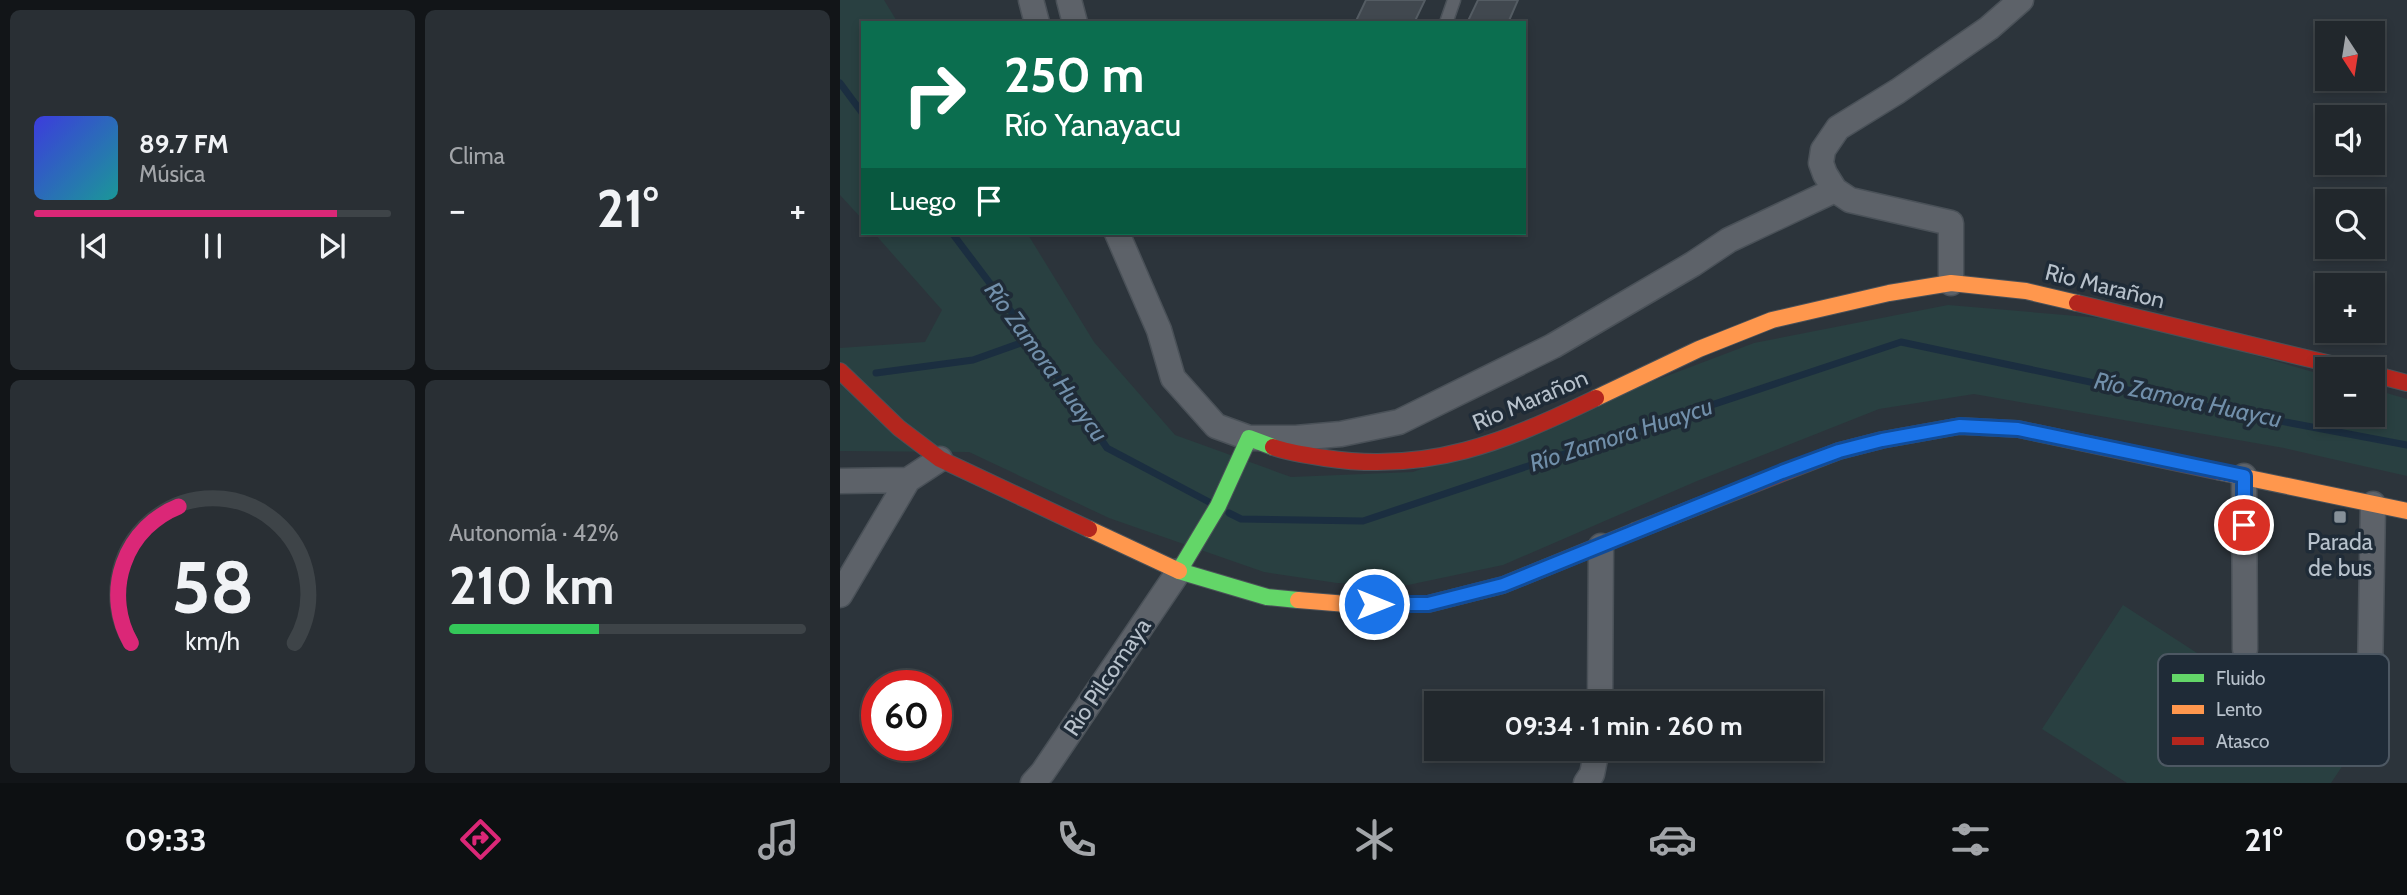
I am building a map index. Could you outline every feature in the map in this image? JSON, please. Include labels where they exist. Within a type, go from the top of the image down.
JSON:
[{"type":"main road","name":"Rio Marañon","points":[[1249,438],[1283,451],[1345,461],[1404,462],[1459,454],[1534,428],[1699,349],[1772,320],[1889,293],[1951,283],[2026,290],[2315,360]]},
{"type":"main road","points":[[840,371],[899,428],[940,459],[1179,570],[1267,597],[1347,604],[1428,604],[1503,585],[1839,451],[1960,426],[2018,429],[2407,511]]},
{"type":"main road","points":[[2385,377],[2407,383]]},
{"type":"main road","points":[[1179,570],[1205,532],[1232,483],[1249,438]]},
{"type":"street","points":[[1031,0],[1036,21]]},
{"type":"street","points":[[1069,0],[1074,21]]},
{"type":"street","points":[[1951,283],[1951,223],[1850,200],[1835,190],[1825,174],[1821,163],[1823,150],[1838,128],[1989,28],[2021,0]]},
{"type":"street","points":[[1118,235],[1159,330],[1173,378],[1216,426],[1249,438],[1318,436],[1399,422],[1553,346],[1729,240],[1835,190]]},
{"type":"street","points":[[840,596],[908,480],[940,459]]},
{"type":"street","points":[[2244,476],[2245,649]]},
{"type":"street","points":[[840,481],[908,480]]},
{"type":"street","points":[[2370,654],[2373,504]]},
{"type":"street","points":[[1600,691],[1601,546]]},
{"type":"street","name":"Rio Pilcomaya","points":[[1033,783],[1179,570]]},
{"type":"street","points":[[1586,783],[1592,774],[1595,761]]},
{"type":"lane","points":[[1447,21],[1454,0]]},
{"type":"green space","points":[[840,0],[884,0],[897,21],[861,21],[861,218],[840,195]]},
{"type":"green space","points":[[876,235],[1028,235],[1094,342],[1175,435],[1291,477],[1413,472],[1754,343],[1948,305],[2136,321],[2315,373],[2315,427],[2385,427],[2385,393],[2407,399],[2407,476],[2284,448],[1974,394],[1879,409],[1697,481],[1503,565],[1408,585],[1337,583],[1264,572],[1109,518],[969,452],[840,451],[840,348],[925,342],[942,310]]},
{"type":"green space","points":[[2123,605],[2198,654],[2158,654],[2158,766],[2342,766],[2331,783],[2127,783],[2042,729]]},
{"type":"building","points":[[1366,0],[1425,0],[1415,21],[1356,21]]},
{"type":"building","points":[[1478,0],[1518,0],[1509,21],[1468,21]]},
{"type":"waterway","name":"Río Zamora Huaycu","points":[[840,83],[861,111]]},
{"type":"waterway","name":"Río Zamora Huaycu","points":[[954,235],[1032,339],[1107,448],[1209,502]]},
{"type":"waterway","points":[[876,373],[973,360],[1032,339]]},
{"type":"waterway","name":"Río Zamora Huaycu","points":[[1229,513],[1241,519],[1363,521],[1901,342],[2232,412],[2407,445]]},
{"type":"traffic: fast","points":[[1273,447],[1249,438],[1218,506],[1179,571],[1267,597],[1298,600]]},
{"type":"traffic: slow","points":[[1596,398],[1699,349],[1772,320],[1889,293],[1951,283],[2026,291],[2077,303]]},
{"type":"traffic: slow","points":[[2220,472],[2407,511]]},
{"type":"traffic: slow","points":[[1089,529],[1179,571]]},
{"type":"traffic: slow","points":[[1298,600],[1347,604],[1428,604],[1503,585],[1635,531]]},
{"type":"traffic: jam","points":[[2077,303],[2315,360]]},
{"type":"traffic: jam","points":[[840,371],[899,428],[940,459],[1089,529]]},
{"type":"traffic: jam","points":[[2385,377],[2407,383]]},
{"type":"traffic: jam","points":[[1273,447],[1305,455],[1362,462],[1432,458],[1497,441],[1596,398]]},
{"type":"traffic: jam","points":[[1635,531],[1839,451],[1960,426],[2018,429],[2220,472]]},
{"type":"place","name":"Parada de bus","points":[[2340,517]]},
{"type":"route","points":[[1374,604],[1428,604],[1503,585],[1839,451],[1960,426],[2018,429],[2244,476],[2244,525]]}]
